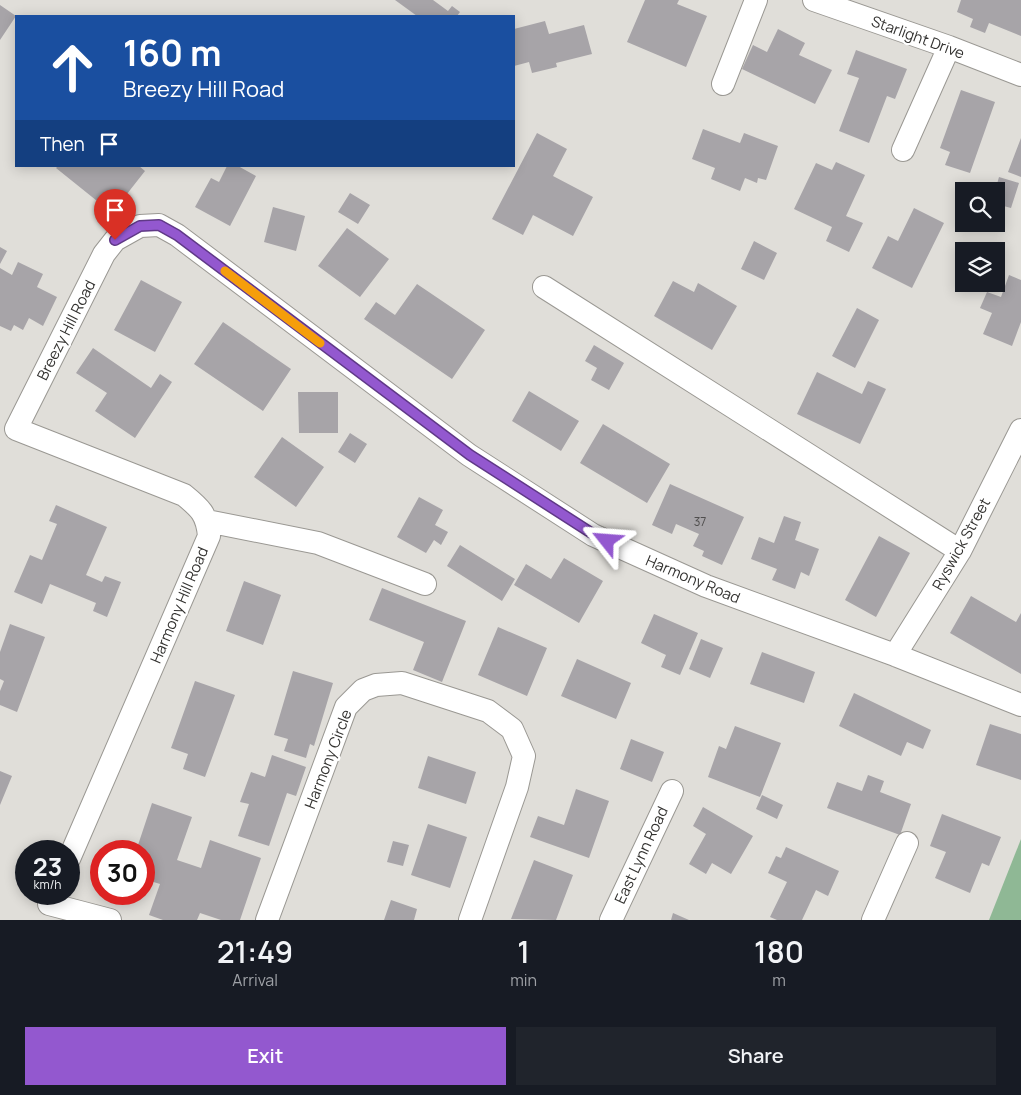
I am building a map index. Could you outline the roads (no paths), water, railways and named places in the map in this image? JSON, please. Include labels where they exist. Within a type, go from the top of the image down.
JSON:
[{"type":"street","points":[[722,84],[756,0]]},
{"type":"street","name":"Starlight Drive","points":[[814,0],[1021,75]]},
{"type":"street","points":[[903,150],[948,47]]},
{"type":"street","name":"Breezy Hill Road","points":[[177,235],[159,225],[140,226],[115,240],[104,254],[16,430],[184,495],[198,507],[208,521]]},
{"type":"street","name":"Harmony Road","points":[[177,235],[470,455],[593,534],[706,586],[895,655],[1021,705]]},
{"type":"street","points":[[544,287],[960,551]]},
{"type":"street","name":"Ryswick Street","points":[[895,655],[960,551],[1021,430]]},
{"type":"street","points":[[208,521],[318,542],[425,584]]},
{"type":"street","name":"Harmony Hill Road","points":[[77,840],[200,558],[208,536],[208,521]]},
{"type":"street","name":"Harmony Circle","points":[[267,920],[346,707],[363,690],[376,685],[402,683],[488,711],[512,729],[524,756],[517,787],[470,920]]},
{"type":"street","name":"East Lynn Road","points":[[611,920],[672,791]]},
{"type":"street","points":[[873,920],[907,843]]},
{"type":"street","points":[[48,906],[110,920]]}]
